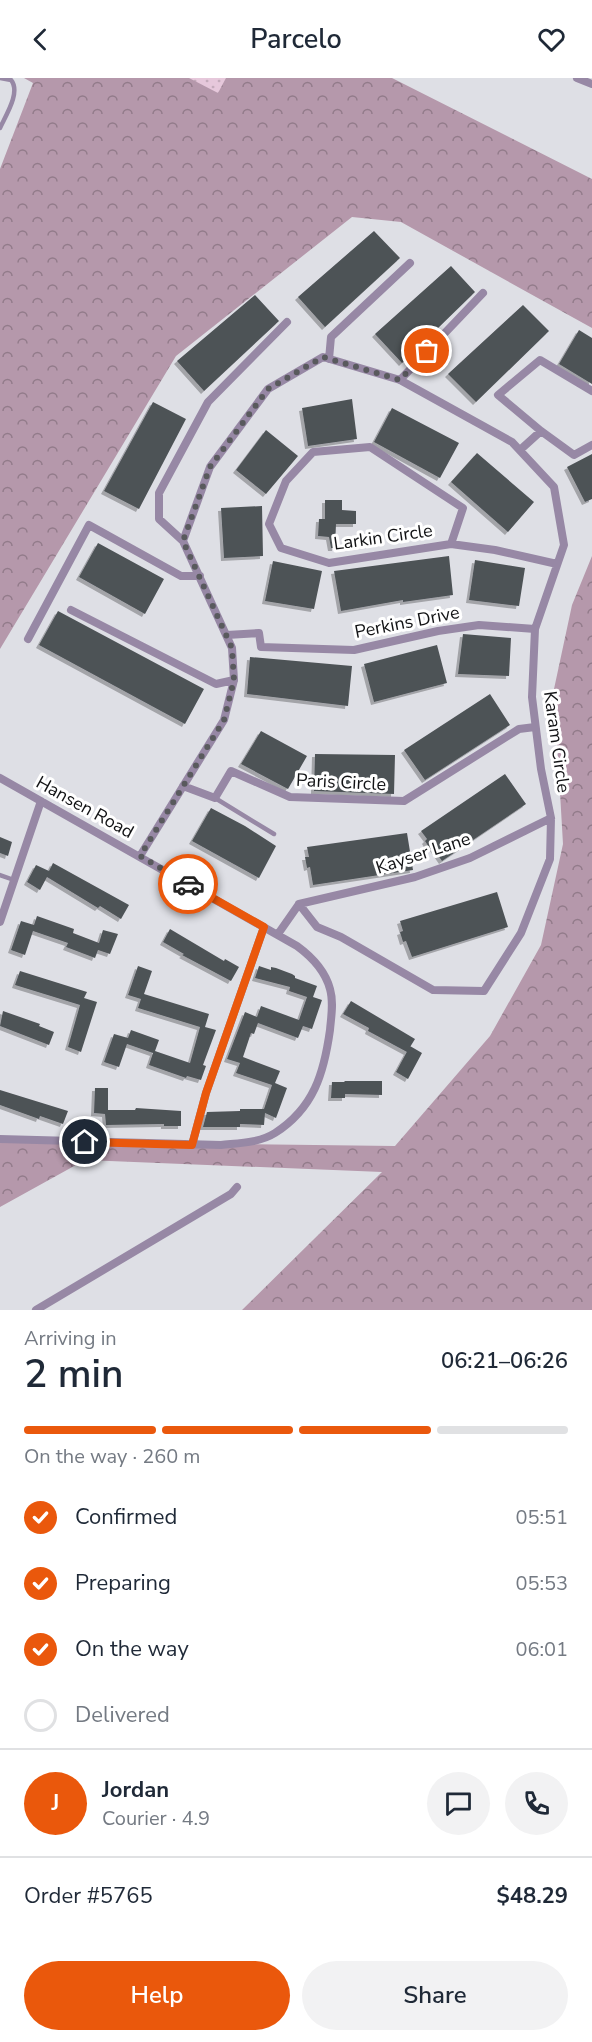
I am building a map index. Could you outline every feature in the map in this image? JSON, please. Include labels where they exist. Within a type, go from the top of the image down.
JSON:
[{"type":"street","points":[[577,78],[592,84]]},
{"type":"street","points":[[183,541],[210,467],[268,389],[323,357],[329,358],[331,337],[410,263]]},
{"type":"street","points":[[400,380],[483,293]]},
{"type":"street","points":[[140,856],[224,720],[234,680],[232,648],[183,541],[159,519],[159,493],[208,402],[287,322]]},
{"type":"street","name":"Karam Circle","points":[[299,904],[317,927],[341,937],[433,990],[484,991],[521,933],[550,859],[551,818],[541,769],[532,697],[535,629],[564,545],[554,487],[512,442],[400,380],[329,358]]},
{"type":"street","points":[[592,391],[540,360],[498,395],[574,455],[592,445]]},
{"type":"street","points":[[520,450],[541,431]]},
{"type":"street","name":"Larkin Circle","points":[[451,544],[463,507],[370,447],[313,452],[286,481],[269,524],[281,548],[329,562],[451,544],[495,550],[557,564]]},
{"type":"street","points":[[28,639],[89,525],[181,576],[200,576]]},
{"type":"street","points":[[71,610],[216,684],[234,680]]},
{"type":"street","name":"Perkins Drive","points":[[226,635],[259,633],[261,647],[275,649],[354,650],[438,630],[480,625],[535,629]]},
{"type":"street","name":"Paris Circle","points":[[215,798],[231,771],[290,798],[404,801],[519,729],[535,727]]},
{"type":"street","name":"Hansen Road","points":[[0,778],[279,934],[309,954],[323,972],[331,990],[333,1009],[322,1074],[302,1107],[290,1121],[275,1132],[258,1140],[192,1145],[0,1139]]},
{"type":"street","points":[[183,786],[215,798]]},
{"type":"street","points":[[0,922],[42,801]]},
{"type":"street","name":"Kayser Lane","points":[[299,904],[415,877],[470,858],[551,818]]},
{"type":"street","points":[[279,934],[299,904]]},
{"type":"street","points":[[192,1145],[206,1093],[264,927]]},
{"type":"street","points":[[36,1310],[231,1194],[237,1187]]},
{"type":"lane","points":[[0,78],[11,80],[15,87],[0,128]]},
{"type":"lane","points":[[215,798],[274,834]]},
{"type":"lane","points":[[0,875],[14,880]]},
{"type":"green space","points":[[24,78],[392,78],[592,179],[592,328],[401,222],[352,217],[176,356],[0,649],[0,169],[33,83]]},
{"type":"green space","points":[[592,556],[592,1310],[242,1310],[382,1172],[85,1160],[0,1207],[0,1141],[395,1146],[490,1036],[541,945],[563,844],[554,689],[572,605]]},
{"type":"shaded area","points":[[189,78],[226,78],[218,93]]},
{"type":"building","points":[[374,231],[400,258],[325,327],[298,297]]},
{"type":"building","points":[[451,266],[475,292],[402,363],[375,334]]},
{"type":"building","points":[[255,295],[279,321],[204,391],[177,361]]},
{"type":"building","points":[[523,305],[549,331],[476,402],[448,374]]},
{"type":"building","points":[[579,330],[592,338],[592,384],[559,364]]},
{"type":"building","points":[[352,399],[357,439],[308,446],[302,408]]},
{"type":"building","points":[[153,402],[186,419],[139,509],[104,491]]},
{"type":"building","points":[[392,408],[459,443],[440,478],[374,442]]},
{"type":"building","points":[[266,430],[298,456],[266,494],[236,470]]},
{"type":"building","points":[[477,453],[534,502],[508,532],[451,482]]},
{"type":"building","points":[[592,454],[592,499],[585,502],[567,467]]},
{"type":"building","points":[[325,500],[342,500],[342,510],[356,511],[356,524],[336,524],[335,548],[331,548],[329,537],[318,536],[319,519],[325,519]]},
{"type":"building","points":[[262,506],[263,556],[224,558],[221,508]]},
{"type":"building","points":[[98,543],[164,579],[145,614],[79,577]]},
{"type":"building","points":[[449,556],[453,595],[403,602],[403,600],[341,611],[334,571]]},
{"type":"building","points":[[475,560],[525,568],[519,606],[469,600]]},
{"type":"building","points":[[273,561],[322,571],[314,609],[265,601]]},
{"type":"building","points":[[58,611],[204,689],[185,724],[39,645]]},
{"type":"building","points":[[463,634],[511,638],[509,676],[458,674]]},
{"type":"building","points":[[437,645],[447,683],[374,702],[364,664]]},
{"type":"building","points":[[250,657],[352,666],[348,706],[247,694]]},
{"type":"building","points":[[490,694],[510,725],[425,780],[404,750]]},
{"type":"building","points":[[261,731],[307,756],[288,789],[241,764]]},
{"type":"building","points":[[315,754],[395,755],[394,794],[314,791]]},
{"type":"building","points":[[505,774],[526,804],[442,861],[433,848],[430,849],[421,831]]},
{"type":"building","points":[[211,808],[276,846],[259,878],[192,841]]},
{"type":"building","points":[[407,833],[413,870],[313,885],[310,867],[307,868],[305,857],[309,857],[307,847]]},
{"type":"building","points":[[0,837],[12,842],[8,856],[0,853]]},
{"type":"building","points":[[53,863],[129,905],[121,919],[47,877],[40,890],[27,882],[36,865],[49,871]]},
{"type":"building","points":[[497,892],[508,927],[412,957],[406,941],[403,942],[400,921]]},
{"type":"building","points":[[37,916],[74,929],[73,933],[99,943],[103,930],[118,934],[110,954],[98,950],[95,958],[66,947],[68,943],[33,931],[25,955],[11,950],[21,921],[34,925]]},
{"type":"building","points":[[170,929],[224,961],[225,959],[239,967],[231,981],[182,955],[184,954],[163,942]]},
{"type":"building","points":[[138,966],[152,971],[144,994],[209,1014],[205,1027],[216,1030],[203,1065],[206,1066],[201,1080],[187,1076],[186,1078],[149,1065],[153,1053],[127,1044],[119,1067],[104,1062],[114,1034],[128,1038],[131,1030],[159,1040],[155,1051],[190,1063],[200,1027],[138,1008],[141,999],[128,995]]},
{"type":"building","points":[[259,966],[271,970],[271,967],[276,968],[317,986],[313,997],[322,1000],[312,1029],[303,1026],[298,1038],[258,1023],[254,1034],[251,1033],[243,1057],[280,1071],[275,1083],[287,1088],[276,1118],[265,1113],[264,1125],[203,1127],[207,1112],[264,1109],[272,1085],[236,1073],[240,1063],[227,1059],[245,1012],[257,1017],[261,1006],[299,1020],[307,997],[289,991],[290,987],[255,978]]},
{"type":"building","points":[[20,971],[87,992],[84,998],[97,1002],[81,1052],[68,1047],[80,1005],[15,985]]},
{"type":"building","points":[[351,1001],[415,1039],[407,1052],[368,1031],[369,1028],[343,1014]]},
{"type":"building","points":[[3,1011],[40,1024],[39,1026],[54,1032],[49,1045],[0,1026]]},
{"type":"building","points":[[410,1046],[422,1053],[408,1079],[396,1072]]},
{"type":"building","points":[[382,1081],[382,1095],[345,1094],[345,1098],[331,1098],[332,1082]]},
{"type":"building","points":[[95,1088],[108,1088],[108,1110],[135,1110],[136,1108],[181,1111],[181,1126],[106,1125],[105,1114],[94,1113]]},
{"type":"building","points":[[0,1090],[68,1111],[63,1124],[40,1116],[39,1119],[0,1105]]},
{"type":"way so far","points":[[188,884],[140,856],[224,720],[234,680],[232,648],[183,541],[210,467],[268,389],[323,357],[400,380],[427,351]]},
{"type":"route","points":[[85,1142],[192,1145],[206,1093],[264,927],[188,884]]}]
